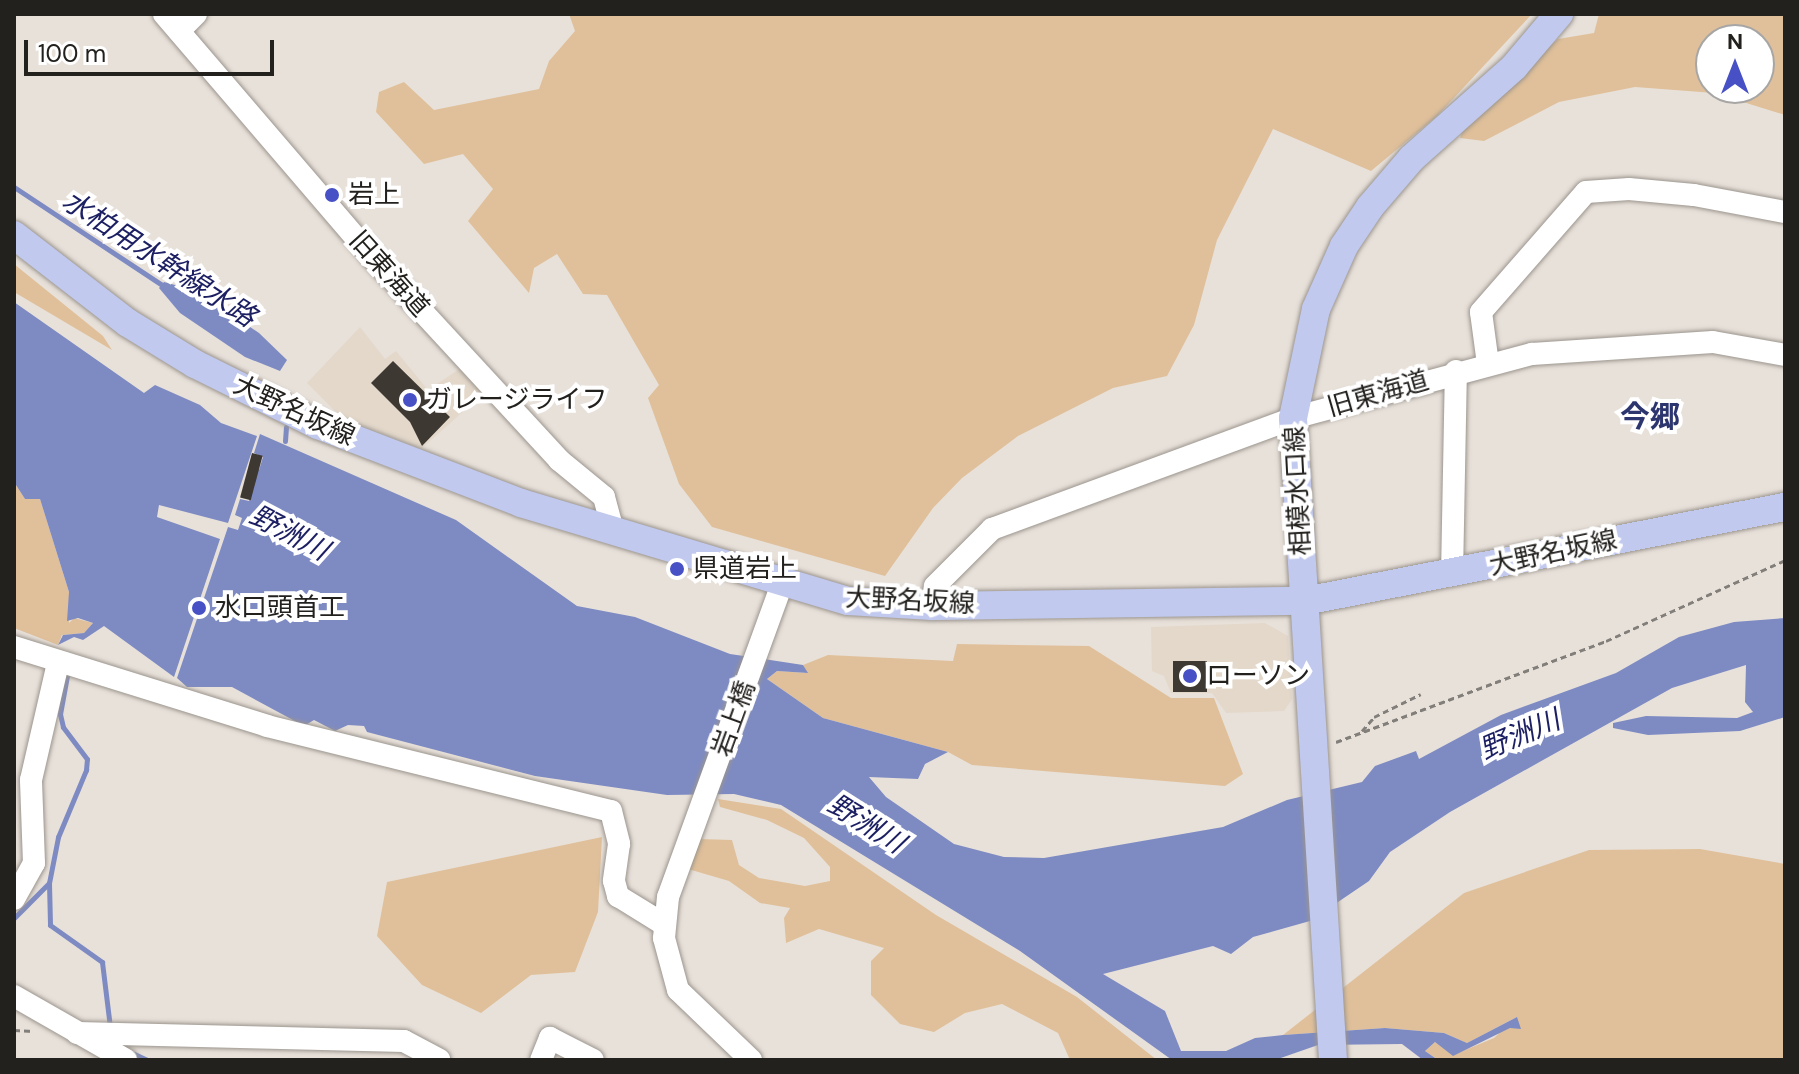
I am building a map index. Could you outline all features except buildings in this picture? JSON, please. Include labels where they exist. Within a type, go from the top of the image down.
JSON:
[{"type":"main road","name":"相模水口線","points":[[1333,1060],[1293,418],[1316,309],[1344,246],[1412,158],[1514,67],[1559,14]]},
{"type":"main road","name":"大野名坂線","points":[[14,235],[128,323],[277,404],[419,466],[613,530],[848,601],[932,606],[1305,601],[1452,575],[1785,507]]},
{"type":"street","name":"旧東海道","points":[[164,14],[372,257],[559,460],[604,497],[613,530]]},
{"type":"street","points":[[179,31],[196,14]]},
{"type":"street","points":[[1488,364],[1481,312],[1586,192],[1629,189],[1694,195],[1785,212]]},
{"type":"street","name":"旧東海道","points":[[932,606],[935,586],[992,529],[1293,418],[1456,371],[1532,354],[1713,342],[1785,355]]},
{"type":"street","points":[[1452,575],[1456,371]]},
{"type":"street","name":"岩上橋","points":[[665,925],[668,897],[782,583]]},
{"type":"street","points":[[14,647],[267,726],[611,811],[619,844],[614,881],[618,896],[665,925],[678,990],[751,1060]]},
{"type":"street","points":[[14,899],[34,863],[31,780],[58,663]]},
{"type":"street","points":[[14,996],[126,1060]]},
{"type":"street","points":[[77,1033],[404,1041],[439,1060]]},
{"type":"street","points":[[541,1060],[550,1038],[593,1060]]},
{"type":"path","points":[[1314,754],[1606,641],[1785,560]]},
{"type":"path","points":[[1360,734],[1374,717],[1421,694]]},
{"type":"shaded area","points":[[569,14],[1532,14],[1437,116],[1371,171],[1273,129],[1217,240],[1194,325],[1167,376],[1113,388],[1018,436],[962,478],[933,508],[885,576],[712,527],[679,484],[648,398],[659,385],[607,295],[583,294],[557,254],[534,268],[529,293],[468,221],[493,189],[463,154],[424,164],[376,112],[379,92],[404,82],[434,110],[539,89],[549,61],[575,31]]},
{"type":"shaded area","points":[[1599,14],[1785,14],[1785,115],[1750,104],[1775,104],[1775,24],[1695,24],[1695,92],[1635,87],[1559,102],[1484,141],[1460,138],[1466,119],[1558,39],[1594,33]]},
{"type":"shaded area","points":[[14,264],[103,336],[112,350],[14,292]]},
{"type":"shaded area","points":[[360,327],[385,359],[396,351],[428,390],[461,368],[484,393],[421,449],[341,417],[307,383]]},
{"type":"shaded area","points":[[14,482],[25,499],[40,499],[69,592],[69,623],[74,618],[93,623],[84,633],[62,635],[58,645],[14,628]]},
{"type":"shaded area","points":[[1265,623],[1288,636],[1292,699],[1284,711],[1226,713],[1212,693],[1171,693],[1164,676],[1152,671],[1151,627]]},
{"type":"shaded area","points":[[957,644],[1089,646],[1171,698],[1214,698],[1243,774],[1225,786],[972,765],[948,752],[823,718],[767,679],[777,671],[807,673],[803,665],[828,655],[953,661]]},
{"type":"shaded area","points":[[718,799],[781,809],[936,915],[1077,997],[1157,1060],[1070,1060],[1058,1033],[1002,1004],[965,1013],[934,1032],[900,1024],[871,995],[871,961],[884,948],[819,929],[786,943],[784,918],[790,908],[760,903],[729,881],[688,869],[700,839],[732,840],[739,865],[759,878],[805,886],[830,881],[830,867],[804,838],[767,820],[720,807]]},
{"type":"shaded area","points":[[602,837],[598,912],[575,972],[531,975],[481,1013],[422,985],[377,936],[387,882]]},
{"type":"shaded area","points":[[1700,849],[1785,864],[1785,1060],[1438,1060],[1425,1051],[1435,1042],[1453,1055],[1494,1038],[1517,1017],[1467,1043],[1444,1033],[1385,1028],[1283,1035],[1464,893],[1589,850]]},
{"type":"water","points":[[164,282],[197,291],[259,333],[287,360],[280,371],[245,357],[180,313],[159,288]]},
{"type":"water","points":[[14,302],[144,393],[155,385],[200,405],[221,423],[257,436],[228,523],[159,505],[157,517],[220,539],[174,677],[104,626],[83,640],[74,637],[58,645],[63,635],[84,633],[93,623],[78,618],[67,621],[69,592],[40,499],[25,499],[14,482]]},
{"type":"water","name":"野洲川","points":[[260,434],[456,520],[577,606],[635,617],[730,654],[803,665],[808,673],[777,671],[767,679],[823,718],[948,752],[925,764],[918,779],[869,777],[886,797],[954,844],[1004,857],[1044,858],[1223,827],[1287,800],[1362,782],[1375,766],[1416,751],[1419,759],[1501,715],[1616,673],[1679,637],[1734,622],[1785,618],[1785,717],[1740,731],[1648,735],[1613,728],[1613,723],[1646,716],[1737,718],[1753,712],[1745,702],[1746,665],[1672,688],[1450,812],[1390,852],[1369,881],[1310,921],[1253,937],[1231,954],[1213,946],[1103,974],[1165,1011],[1181,1051],[1226,1051],[1255,1038],[1385,1028],[1444,1033],[1467,1043],[1517,1017],[1521,1029],[1510,1028],[1453,1056],[1435,1042],[1425,1051],[1438,1060],[1423,1060],[1402,1044],[1318,1045],[1275,1060],[1172,1060],[1020,951],[781,805],[734,794],[667,795],[535,776],[367,732],[364,726],[348,725],[335,731],[314,720],[304,726],[232,687],[187,687],[177,678],[228,527],[238,530],[242,518],[235,515],[240,499],[249,501],[254,487],[246,484],[251,467],[259,470],[263,457],[254,453]]},
{"type":"waterway","name":"水柏用水幹線水路","points":[[14,187],[165,287]]},
{"type":"waterway","name":"水柏用水幹線水路","points":[[285,441],[286,427]]},
{"type":"waterway","points":[[14,918],[49,883],[58,837],[86,770],[87,759],[63,727],[60,714],[68,670]]},
{"type":"waterway","points":[[49,883],[50,925],[102,962],[110,1027]]},
{"type":"waterway","points":[[130,1052],[147,1060]]},
{"type":"place","name":"岩上","points":[[332,195]]},
{"type":"place","name":"ガレージライフ","points":[[410,400]]},
{"type":"place","name":"県道岩上","points":[[677,569]]},
{"type":"place","name":"水口頭首工","points":[[199,608]]},
{"type":"place","name":"ローソン","points":[[1190,676]]},
{"type":"district","name":"今郷","points":[[1650,417]]}]
